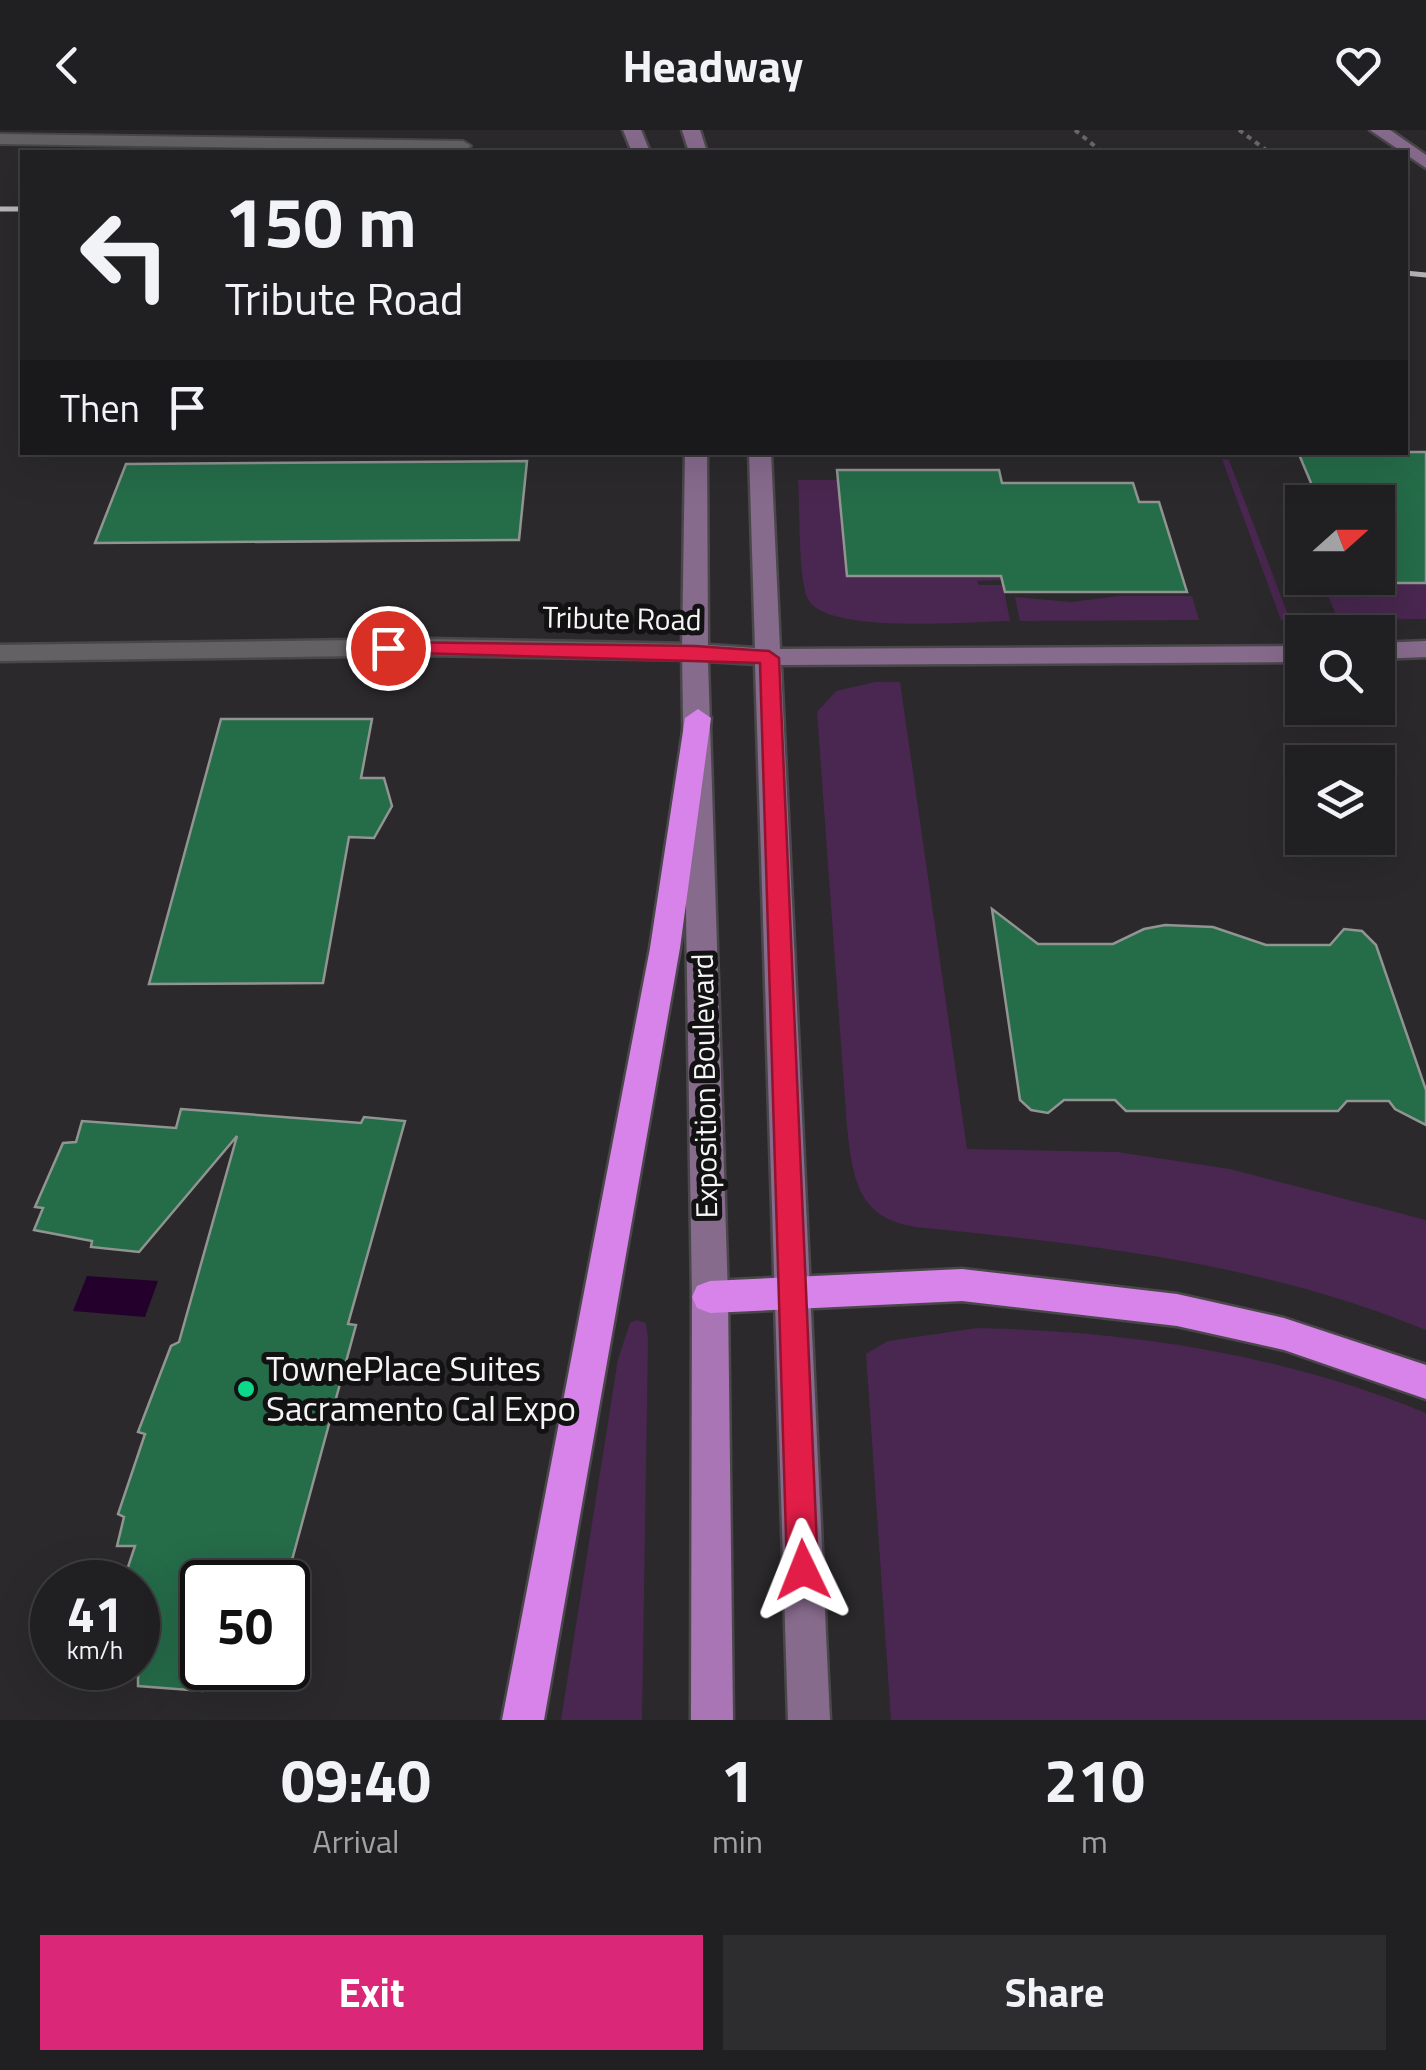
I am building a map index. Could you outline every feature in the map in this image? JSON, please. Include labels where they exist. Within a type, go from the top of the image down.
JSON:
[{"type":"highway","points":[[523,1720],[665,948],[698,718]]},
{"type":"highway","points":[[710,1297],[962,1285],[1178,1310],[1284,1334],[1426,1382]]},
{"type":"main road","points":[[1379,130],[1426,162]]},
{"type":"main road","name":"Exposition Boulevard","points":[[696,455],[695,652],[710,1297],[712,1720]]},
{"type":"main road","points":[[760,455],[795,1291],[808,1720]]},
{"type":"main road","points":[[1395,650],[1426,649]]},
{"type":"main road","name":"Tribute Road","points":[[695,652],[769,658],[1285,654]]},
{"type":"street","name":"Tribute Road","points":[[0,653],[426,647],[695,652]]},
{"type":"lane","points":[[0,139],[463,146]]},
{"type":"path","points":[[1075,130],[1100,150]]},
{"type":"path","points":[[1238,130],[1267,150]]},
{"type":"shaded area","points":[[1222,459],[1229,460],[1288,615],[1281,620]]},
{"type":"shaded area","points":[[798,480],[838,480],[847,576],[1001,576],[1002,580],[977,581],[979,585],[1003,585],[1010,621],[868,622],[818,609],[807,597],[804,586]]},
{"type":"shaded area","points":[[1395,583],[1426,583],[1426,619],[1336,615],[1328,595],[1395,595]]},
{"type":"shaded area","points":[[1119,596],[1192,596],[1199,620],[1020,621],[1015,597],[1071,602]]},
{"type":"shaded area","points":[[875,682],[900,682],[967,1149],[1117,1152],[1230,1169],[1426,1220],[1426,1330],[1364,1307],[1238,1272],[1111,1250],[916,1227],[881,1215],[870,1205],[856,1179],[847,1127],[817,712],[836,691]]},
{"type":"shaded area","points":[[87,1276],[158,1281],[145,1317],[73,1311]]},
{"type":"shaded area","points":[[630,1323],[646,1323],[648,1339],[642,1720],[561,1720],[618,1359]]},
{"type":"shaded area","points":[[977,1328],[1092,1334],[1205,1350],[1316,1375],[1426,1413],[1426,1720],[891,1720],[866,1354],[888,1341]]},
{"type":"building","points":[[1426,452],[1426,583],[1395,583],[1395,485],[1312,485],[1299,455]]},
{"type":"building","points":[[527,461],[519,540],[95,543],[126,464]]},
{"type":"building","points":[[837,470],[999,470],[1002,483],[1133,483],[1139,502],[1159,502],[1187,592],[1005,592],[1001,576],[847,576]]},
{"type":"building","points":[[221,719],[372,719],[361,778],[384,778],[392,806],[374,838],[349,837],[323,983],[149,984]]},
{"type":"building","points":[[992,909],[1038,944],[1113,944],[1144,929],[1165,925],[1213,927],[1266,945],[1330,945],[1344,929],[1362,931],[1376,945],[1426,1090],[1426,1125],[1395,1109],[1389,1101],[1347,1101],[1338,1111],[1126,1111],[1115,1100],[1064,1100],[1048,1113],[1031,1110],[1020,1100]]},
{"type":"building","name":"TownePlace Suites Sacramento Cal Expo","points":[[181,1109],[361,1123],[364,1117],[405,1121],[348,1324],[356,1325],[292,1560],[180,1560],[180,1689],[160,1688],[160,1560],[130,1560],[135,1546],[117,1546],[124,1517],[118,1514],[145,1434],[138,1432],[171,1346],[179,1342],[237,1136],[139,1252],[91,1247],[92,1241],[34,1230],[43,1208],[35,1207],[63,1143],[76,1142],[82,1121],[176,1128]]},
{"type":"railway","points":[[0,209],[20,209]]},
{"type":"railway","points":[[1408,273],[1426,275]]},
{"type":"place","name":"TownePlace Suites Sacramento Cal Expo","points":[[246,1389]]},
{"type":"route","points":[[388,648],[695,652],[769,658],[803,1570]]}]
